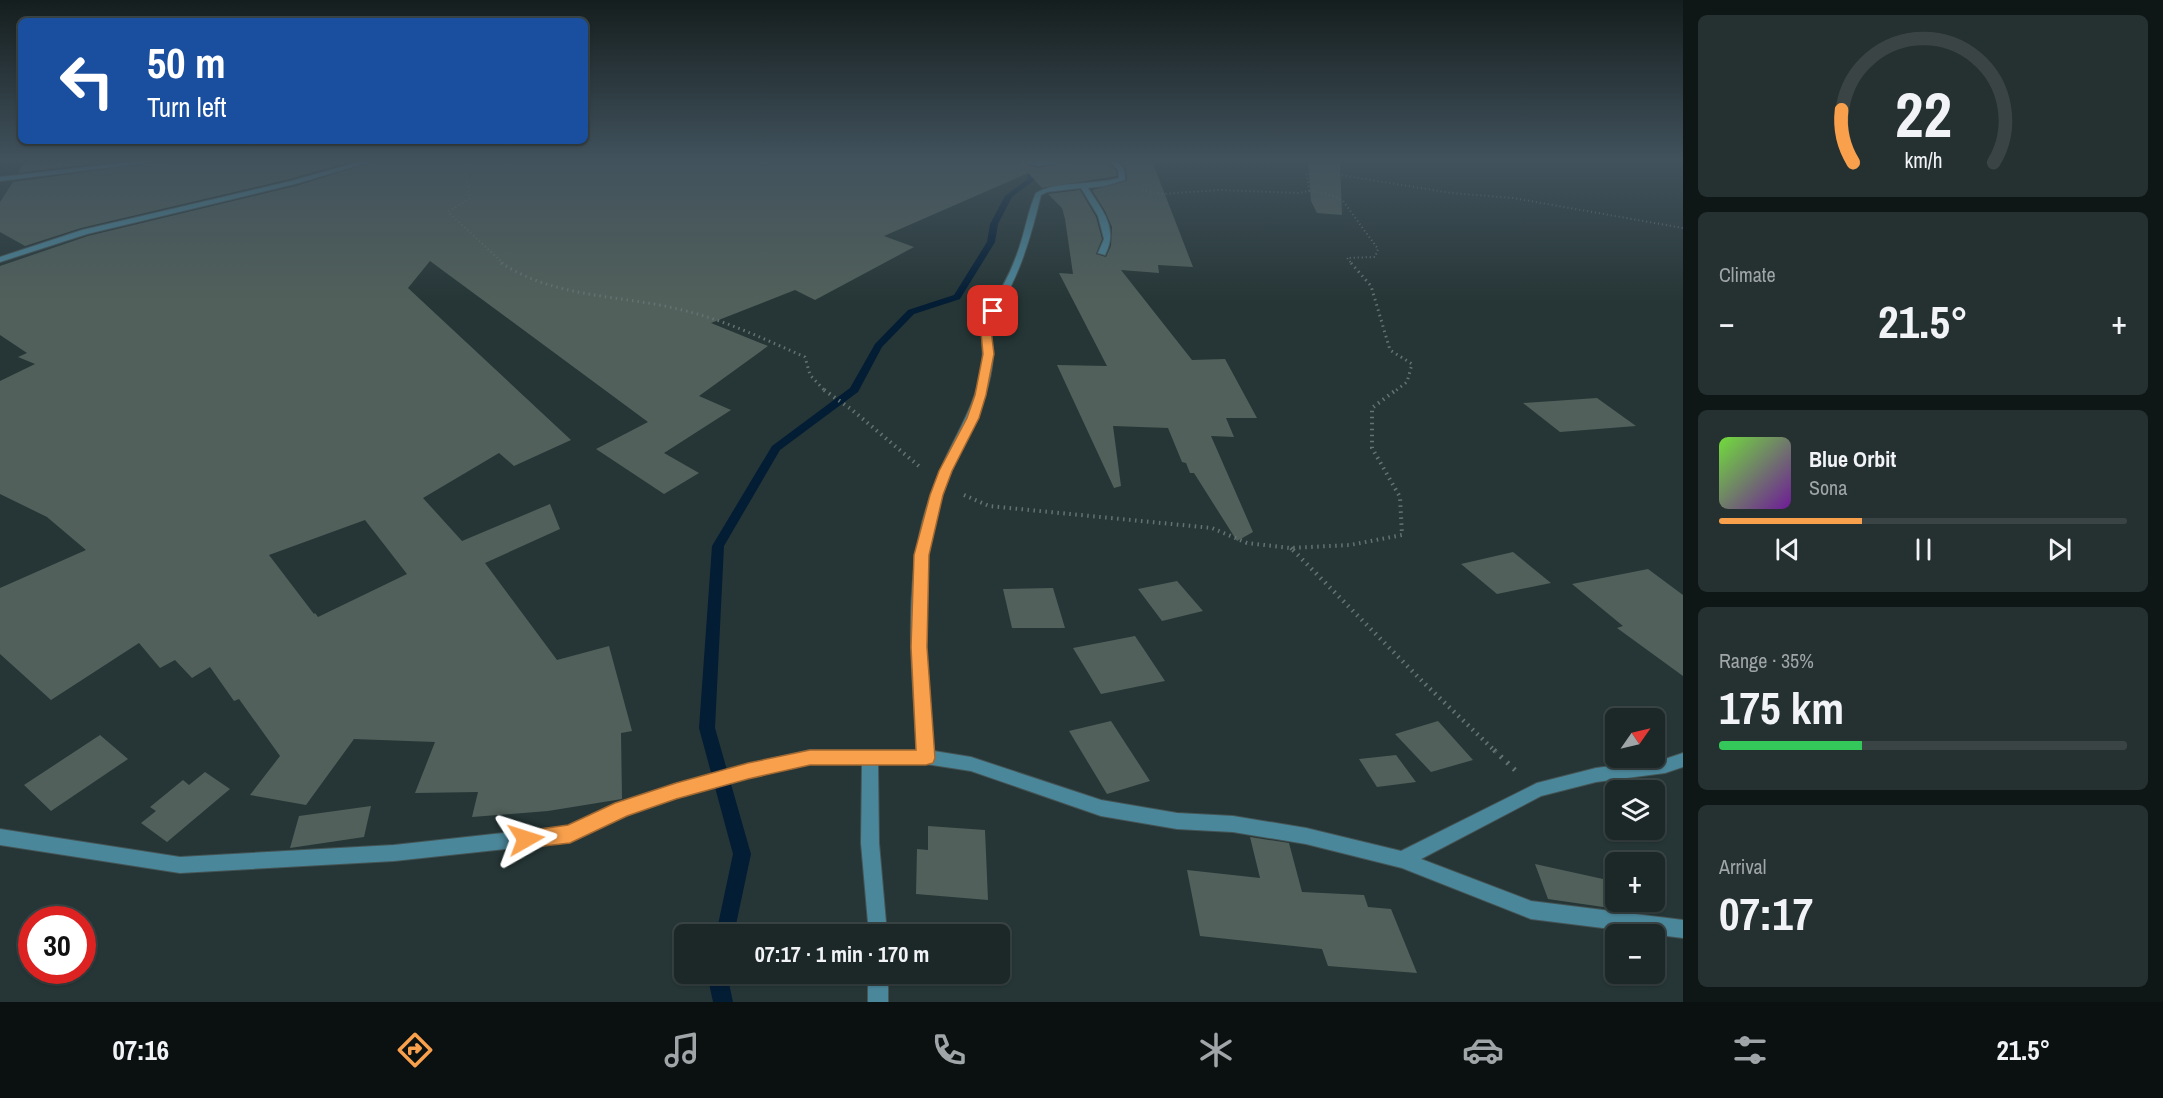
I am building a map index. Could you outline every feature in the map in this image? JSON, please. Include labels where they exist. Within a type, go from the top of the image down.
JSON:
[{"type":"street","points":[[0,260],[85,232],[188,208]]},
{"type":"street","points":[[926,758],[919,647],[920,575],[926,532],[940,484],[973,418],[987,371],[988,338],[985,321],[1002,300],[1016,269],[1034,208]]},
{"type":"street","points":[[1097,208],[1102,216],[1108,239],[1102,253]]},
{"type":"street","points":[[0,837],[180,865],[394,853],[570,834],[622,809],[676,791],[810,757],[926,758],[971,764],[1101,808],[1177,821],[1233,824],[1306,836],[1402,860],[1531,910],[1683,929]]},
{"type":"street","points":[[870,757],[870,843],[877,924]]},
{"type":"street","points":[[1402,860],[1537,790],[1596,775],[1665,766],[1683,759]]},
{"type":"street","points":[[878,984],[878,1002]]},
{"type":"path","points":[[455,208],[448,212],[499,261],[514,271],[561,290],[684,310],[729,324],[805,357],[810,375],[828,394],[940,484],[989,506],[1212,528],[1247,543],[1290,548],[1350,546],[1402,536],[1400,497],[1372,447],[1372,408],[1407,382],[1412,364],[1390,350],[1371,286],[1347,258],[1375,257],[1378,249],[1348,208]]},
{"type":"path","points":[[1568,208],[1683,228]]},
{"type":"path","points":[[1290,548],[1423,682],[1537,790]]},
{"type":"building","points":[[0,208],[167,208],[81,228],[25,246],[0,232]]},
{"type":"building","points":[[205,208],[949,208],[884,236],[914,247],[815,300],[795,290],[711,323],[768,346],[699,396],[731,410],[664,453],[699,473],[664,494],[596,449],[648,422],[430,261],[408,288],[571,440],[514,466],[499,453],[423,498],[462,541],[550,504],[560,529],[485,563],[557,660],[609,646],[632,731],[621,733],[622,799],[548,811],[472,817],[478,792],[415,793],[435,742],[354,739],[306,805],[250,795],[280,756],[239,699],[234,701],[210,667],[192,678],[175,660],[160,668],[139,643],[51,700],[0,654],[0,588],[86,550],[47,517],[0,494],[0,381],[35,364],[18,357],[27,353],[0,335],[0,266],[88,236]],"holes":[[[365,520],[407,574],[318,617],[269,555]]]},
{"type":"building","points":[[1062,208],[1091,208],[1096,217],[1102,239],[1096,254],[1106,257],[1111,246],[1112,227],[1103,208],[1170,208],[1193,267],[1158,265],[1159,273],[1121,270],[1192,360],[1225,359],[1257,418],[1226,418],[1234,437],[1211,436],[1253,532],[1237,541],[1194,473],[1190,473],[1186,463],[1182,462],[1168,428],[1113,426],[1121,486],[1114,488],[1057,365],[1107,366],[1059,273],[1073,274]]},
{"type":"building","points":[[1314,208],[1342,208],[1342,215],[1317,213]]},
{"type":"building","points":[[1597,398],[1636,426],[1560,432],[1523,403]]},
{"type":"building","points":[[1513,552],[1551,583],[1497,594],[1461,564]]},
{"type":"building","points":[[1648,569],[1683,595],[1683,676],[1617,628],[1623,626],[1572,584]]},
{"type":"building","points":[[1177,581],[1203,611],[1162,621],[1138,589]]},
{"type":"building","points":[[1053,588],[1065,628],[1012,628],[1003,589]]},
{"type":"building","points":[[1135,636],[1165,681],[1101,694],[1073,648]]},
{"type":"building","points":[[1111,721],[1150,781],[1107,794],[1069,731]]},
{"type":"building","points":[[1438,721],[1473,760],[1431,772],[1395,734]]},
{"type":"building","points":[[100,735],[128,759],[51,811],[24,785]]},
{"type":"building","points":[[1396,755],[1416,782],[1377,787],[1359,759]]},
{"type":"building","points":[[205,772],[230,789],[167,842],[141,823],[156,811],[150,807],[183,780],[189,785]]},
{"type":"building","points":[[371,806],[364,837],[290,848],[299,816]]},
{"type":"building","points":[[928,826],[985,830],[988,900],[916,894],[917,849],[928,850]]},
{"type":"building","points":[[1250,837],[1289,843],[1302,892],[1364,895],[1368,907],[1391,909],[1417,973],[1328,966],[1322,949],[1200,936],[1187,870],[1260,878]]},
{"type":"building","points":[[1535,864],[1605,879],[1605,907],[1548,899]]},
{"type":"waterway","points":[[727,924],[742,854],[707,728],[718,546],[776,448],[854,390],[878,346],[911,312],[957,297],[991,242],[994,224],[1003,208]]},
{"type":"waterway","points":[[719,984],[723,1002]]},
{"type":"route","points":[[526,839],[570,834],[622,809],[676,791],[810,757],[926,758],[919,647],[922,555],[936,495],[945,471],[973,418],[987,371],[988,338],[985,321],[993,311]]}]
